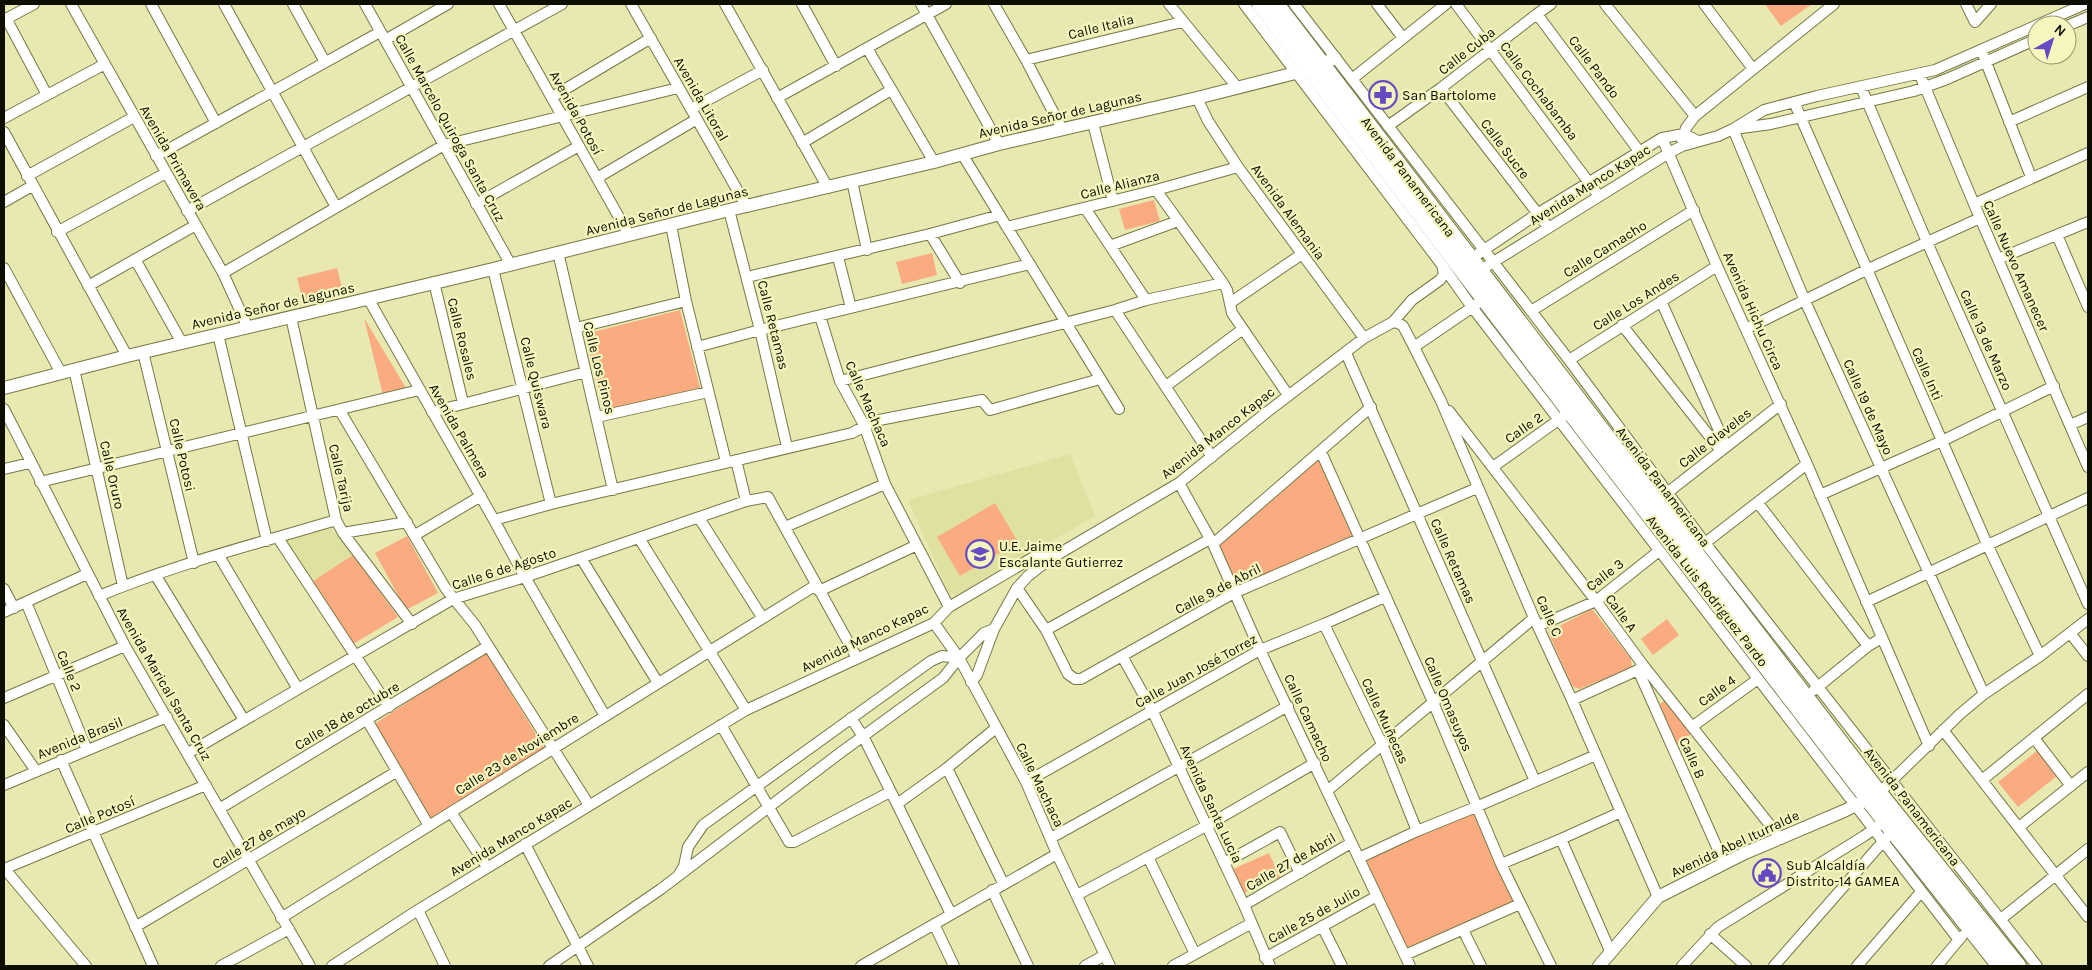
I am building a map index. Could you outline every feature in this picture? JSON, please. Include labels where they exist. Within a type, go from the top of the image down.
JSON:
[{"type":"highway","name":"Avenida Panamericana","points":[[1260,4],[1316,66],[1475,264],[1812,692],[1868,799],[1888,830],[1964,934],[2000,966]]},
{"type":"highway","name":"Avenida Panamericana","points":[[1276,4],[1316,66]]},
{"type":"highway","name":"Avenida Panamericana","points":[[1475,264],[1478,303],[1564,416],[1868,799]]},
{"type":"highway","name":"Avenida Panamericana","points":[[1888,830],[2018,966]]},
{"type":"street","points":[[34,4],[5,19],[47,95]]},
{"type":"street","name":"Avenida Primavera","points":[[71,4],[223,273],[248,328]]},
{"type":"street","points":[[151,4],[216,123]]},
{"type":"street","points":[[224,4],[336,207]]},
{"type":"street","points":[[293,4],[325,62]]},
{"type":"street","name":"Calle Marcelo Quiroga Santa Cruz","points":[[365,4],[511,265]]},
{"type":"street","points":[[156,156],[325,62],[448,4]]},
{"type":"street","name":"Avenida Potosí","points":[[499,4],[629,235]]},
{"type":"street","points":[[187,211],[562,4]]},
{"type":"street","name":"Avenida Litoral","points":[[631,4],[747,207]]},
{"type":"street","points":[[725,4],[828,188]]},
{"type":"street","points":[[921,4],[999,144]]},
{"type":"street","points":[[777,98],[946,4]]},
{"type":"street","points":[[994,4],[1062,128]]},
{"type":"street","points":[[1169,4],[1237,87]]},
{"type":"street","points":[[1244,4],[1316,66]]},
{"type":"street","name":"Avenida Panamericana","points":[[1294,4],[1316,66],[1442,265],[1478,303]]},
{"type":"street","points":[[1377,4],[1402,38]]},
{"type":"street","points":[[1352,79],[1446,4]]},
{"type":"street","name":"Calle Cochabamba","points":[[1456,4],[1599,196]]},
{"type":"street","points":[[1537,14],[1550,4]]},
{"type":"street","points":[[1605,4],[1695,116]]},
{"type":"street","points":[[1704,4],[1754,69]]},
{"type":"street","points":[[1682,146],[1684,134],[1695,116],[1834,4]]},
{"type":"street","points":[[1966,4],[1975,22],[1991,4]]},
{"type":"street","points":[[1733,129],[1764,110],[1935,70],[2085,4]]},
{"type":"street","points":[[806,5],[836,66]]},
{"type":"street","name":"Calle Cuba","points":[[1388,126],[1537,14]]},
{"type":"street","name":"Calle Pando","points":[[1537,14],[1639,151]]},
{"type":"street","name":"Calle Italia","points":[[1026,60],[1182,22]]},
{"type":"street","points":[[552,97],[651,38]]},
{"type":"street","points":[[1733,129],[1800,118],[1925,87],[2027,44]]},
{"type":"street","points":[[867,48],[934,162]]},
{"type":"street","points":[[1981,50],[2031,177]]},
{"type":"street","points":[[4,118],[105,64]]},
{"type":"street","name":"Avenida Panamericana","points":[[1316,66],[1352,79],[1388,126],[1475,264],[1531,310],[1705,543],[1812,692],[1892,781],[2037,966]]},
{"type":"street","name":"Avenida Señor de Lagunas","points":[[4,388],[127,356],[369,300],[434,282],[934,162],[1062,128],[1093,123],[1197,98],[1316,66]]},
{"type":"street","points":[[691,109],[763,70]]},
{"type":"street","name":"Calle Nuevo Amanecer","points":[[1920,75],[2088,467]]},
{"type":"street","name":"Calle 13 de Marzo","points":[[1861,87],[1927,242],[2088,604]]},
{"type":"street","points":[[223,273],[444,145],[678,88]]},
{"type":"street","name":"Calle Sucre","points":[[1441,88],[1548,227]]},
{"type":"street","points":[[2009,122],[2088,88]]},
{"type":"street","points":[[802,142],[891,90]]},
{"type":"street","name":"Avenida Alemania","points":[[1197,98],[1208,121],[1238,167],[1364,338]]},
{"type":"street","name":"Calle Inti","points":[[1794,102],[1987,544],[2040,656]]},
{"type":"street","points":[[27,176],[134,117]]},
{"type":"street","points":[[597,178],[696,119]]},
{"type":"street","points":[[1093,123],[1113,201]]},
{"type":"street","name":"Avenida Manco Kapac","points":[[1475,264],[1548,227],[1669,152],[1733,129]]},
{"type":"street","name":"Calle 19 de Mayo","points":[[1733,129],[1805,301],[1984,694]]},
{"type":"street","points":[[4,132],[57,232],[127,356]]},
{"type":"street","points":[[1475,264],[1537,214],[1662,138],[1684,134],[1698,141]]},
{"type":"street","name":"Avenida Hichu Circa","points":[[1662,138],[1808,464],[1929,746]]},
{"type":"street","points":[[476,204],[579,146]]},
{"type":"street","points":[[1974,204],[2088,153]]},
{"type":"street","points":[[962,154],[1119,408]]},
{"type":"street","name":"Calle Alianza","points":[[1007,227],[1156,190],[1238,167]]},
{"type":"street","points":[[57,232],[166,174]]},
{"type":"street","points":[[852,182],[867,250]]},
{"type":"street","points":[[4,202],[32,186]]},
{"type":"street","points":[[1156,190],[1223,282],[1227,290],[1232,313],[1288,396]]},
{"type":"street","points":[[1085,208],[1146,300]]},
{"type":"street","name":"Calle Retamas","points":[[729,210],[760,330],[787,447]]},
{"type":"street","name":"Calle Camacho","points":[[1531,310],[1694,210]]},
{"type":"street","points":[[747,277],[867,250],[1000,215]]},
{"type":"street","points":[[1746,329],[1866,270],[1980,218]]},
{"type":"street","points":[[1110,246],[1178,221]]},
{"type":"street","points":[[1998,260],[2088,222]]},
{"type":"street","points":[[88,286],[196,225]]},
{"type":"street","points":[[671,225],[686,301],[708,392],[746,501]]},
{"type":"street","points":[[930,234],[960,283]]},
{"type":"street","points":[[2058,235],[2088,307]]},
{"type":"street","name":"Calle Los Pinos","points":[[558,252],[613,490]]},
{"type":"street","points":[[1230,303],[1302,254]]},
{"type":"street","points":[[838,257],[852,308]]},
{"type":"street","points":[[135,259],[182,344]]},
{"type":"street","points":[[697,347],[760,330],[960,283],[1030,264]]},
{"type":"street","points":[[1393,322],[1412,300],[1440,280],[1444,274],[1442,265]]},
{"type":"street","name":"Calle Los Andes","points":[[1569,360],[1718,266]]},
{"type":"street","points":[[4,268],[61,373]]},
{"type":"street","name":"Calle Quiswara","points":[[493,269],[551,504]]},
{"type":"street","name":"Calle Rosales","points":[[434,282],[464,403]]},
{"type":"street","points":[[840,381],[1066,323],[1146,300],[1223,282]]},
{"type":"street","name":"Avenida Palmera","points":[[369,300],[605,716]]},
{"type":"street","points":[[576,328],[686,301]]},
{"type":"street","points":[[1661,301],[1724,448]]},
{"type":"street","points":[[1393,322],[1398,322],[1403,326],[1414,347],[1478,303]]},
{"type":"street","points":[[1115,310],[1212,457]]},
{"type":"street","name":"Calle Machaca","points":[[820,316],[840,381],[864,425],[886,484],[949,607]]},
{"type":"street","name":"Calle Tarija","points":[[291,317],[336,520],[343,533],[412,624]]},
{"type":"street","name":"Avenida Manco Kapac","points":[[332,966],[418,910],[721,724],[746,710],[934,623],[949,607],[1039,554],[1044,553],[1050,559],[1179,483],[1364,338],[1393,322]]},
{"type":"street","points":[[1622,325],[1724,448]]},
{"type":"street","points":[[1166,386],[1243,330]]},
{"type":"street","points":[[218,334],[267,541]]},
{"type":"street","name":"Calle C","points":[[1414,347],[1442,402],[1477,488],[1658,897]]},
{"type":"street","name":"Calle Potosi","points":[[144,352],[194,563]]},
{"type":"street","name":"Calle Retamas","points":[[1346,353],[1535,781]]},
{"type":"street","name":"Calle Oruro","points":[[74,369],[123,586]]},
{"type":"street","points":[[432,412],[586,372]]},
{"type":"street","points":[[494,520],[551,504],[852,433],[874,421],[982,400],[990,410],[1100,379]]},
{"type":"street","points":[[1820,495],[1942,440],[2054,386]]},
{"type":"street","points":[[40,482],[167,453],[419,390]]},
{"type":"street","points":[[597,417],[708,392]]},
{"type":"street","name":"Calle A","points":[[1442,402],[1596,601],[1640,668],[1693,726],[1781,839]]},
{"type":"street","name":"Calle Claveles","points":[[1667,493],[1780,404]]},
{"type":"street","points":[[1046,630],[1212,542],[1321,452],[1371,407]]},
{"type":"street","name":"Avenida Marical Santa Cruz","points":[[4,409],[125,646],[310,966]]},
{"type":"street","points":[[340,411],[454,599],[475,625],[589,805]]},
{"type":"street","name":"Calle 2","points":[[1493,467],[1564,416]]},
{"type":"street","name":"Avenida Luis Rodriguez Pardo","points":[[1564,416],[1659,551],[1758,679],[1868,799]]},
{"type":"street","points":[[2070,425],[2088,417]]},
{"type":"street","name":"Calle Omasuyos","points":[[1321,452],[1433,702],[1501,864],[1551,966]]},
{"type":"street","points":[[4,469],[30,463]]},
{"type":"street","points":[[1705,543],[1808,464]]},
{"type":"street","name":"Calle Camacho","points":[[1179,483],[1212,542],[1260,650],[1410,966]]},
{"type":"street","points":[[858,658],[785,527],[886,484]]},
{"type":"street","name":"Calle 9 de Abril","points":[[1017,588],[1046,630],[1068,674],[1075,679],[1081,679],[1234,593],[1477,488]]},
{"type":"street","points":[[414,535],[481,496]]},
{"type":"street","name":"Calle 6 de Agosto","points":[[188,753],[454,599],[525,578],[746,501],[768,497],[785,527]]},
{"type":"street","points":[[1866,602],[2049,514],[2088,498]]},
{"type":"street","points":[[1758,502],[1868,646]]},
{"type":"street","points":[[699,518],[762,618]]},
{"type":"street","points":[[99,596],[123,586],[194,563],[336,520]]},
{"type":"street","points":[[343,533],[407,522]]},
{"type":"street","points":[[278,538],[388,707]]},
{"type":"street","points":[[639,538],[746,710]]},
{"type":"street","name":"Calle 23 de Noviembre","points":[[281,918],[762,618],[818,588],[917,545]]},
{"type":"street","name":"Calle 3","points":[[1327,791],[1383,746],[1482,660],[1536,622],[1596,601],[1659,551]]},
{"type":"street","points":[[219,556],[298,689]]},
{"type":"street","points":[[581,558],[658,683]]},
{"type":"street","points":[[971,682],[976,675],[994,629],[1017,588],[1028,576],[1050,559]]},
{"type":"street","points":[[4,589],[9,610],[87,574]]},
{"type":"street","points":[[156,576],[244,720]]},
{"type":"street","name":"Calle Juan José Torrez","points":[[1026,782],[1260,650],[1385,597]]},
{"type":"street","name":"Calle 2","points":[[26,602],[87,750]]},
{"type":"street","points":[[1868,799],[1892,781],[1943,730],[1984,694],[2040,656],[2088,619]]},
{"type":"street","name":"Calle Machaca","points":[[934,623],[959,658],[1026,782],[1057,854],[1110,966]]},
{"type":"street","name":"Calle Muñecas","points":[[1324,624],[1383,746],[1417,831]]},
{"type":"street","points":[[549,966],[678,876],[864,738],[943,678],[959,658],[984,633],[994,629]]},
{"type":"street","points":[[2070,633],[2088,656]]},
{"type":"street","points":[[1812,692],[1868,646],[1882,638]]},
{"type":"street","points":[[4,698],[125,646]]},
{"type":"street","name":"Calle 18 de octubre","points":[[219,810],[488,646]]},
{"type":"street","points":[[678,876],[684,866],[688,847],[703,825],[931,661],[942,656],[959,658]]},
{"type":"street","name":"Avenida Santa Lucia","points":[[1122,656],[1152,710],[1244,905],[1250,924],[1268,962]]},
{"type":"street","points":[[1572,700],[1640,668]]},
{"type":"street","name":"Calle B","points":[[1640,668],[1724,863]]},
{"type":"street","name":"Calle 4","points":[[1693,726],[1758,679]]},
{"type":"street","points":[[1982,780],[2088,694]]},
{"type":"street","points":[[1051,838],[1288,706]]},
{"type":"street","name":"Avenida Brasil","points":[[4,785],[167,717]]},
{"type":"street","points":[[851,718],[864,738],[951,914]]},
{"type":"street","points":[[367,720],[396,772],[430,826]]},
{"type":"street","points":[[721,724],[789,842],[794,842],[890,792]]},
{"type":"street","points":[[4,725],[36,771]]},
{"type":"street","points":[[897,804],[947,768],[996,728]]},
{"type":"street","points":[[1943,730],[2088,916]]},
{"type":"street","points":[[2034,738],[2071,786]]},
{"type":"street","points":[[1359,858],[1417,831],[1476,808],[1596,755]]},
{"type":"street","points":[[61,760],[152,966]]},
{"type":"street","points":[[1077,895],[1206,826],[1314,763]]},
{"type":"street","points":[[947,768],[1003,884]]},
{"type":"street","name":"Calle 27 de mayo","points":[[135,927],[396,772]]},
{"type":"street","points":[[2018,827],[2088,772]]},
{"type":"street","name":"Calle Potosí","points":[[4,868],[206,785]]},
{"type":"street","name":"Avenida Abel Iturralde","points":[[1599,966],[1658,897],[1724,863],[1868,799]]},
{"type":"street","points":[[451,812],[487,868]]},
{"type":"street","points":[[1501,864],[1561,840],[1621,812]]},
{"type":"street","points":[[1682,966],[1718,927],[1918,814]]},
{"type":"street","points":[[1856,966],[1922,892],[1888,830]]},
{"type":"street","points":[[1774,966],[1888,830]]},
{"type":"street","points":[[1224,863],[1280,832],[1300,872]]},
{"type":"street","points":[[1561,840],[1611,953]]},
{"type":"street","name":"Calle 27 de Abril","points":[[1244,905],[1351,843]]},
{"type":"street","points":[[525,844],[588,966]]},
{"type":"street","points":[[2000,919],[2088,849]]},
{"type":"street","points":[[861,966],[875,963],[934,924],[1057,854]]},
{"type":"street","points":[[1148,857],[1195,954]]},
{"type":"street","points":[[4,868],[86,966]]},
{"type":"street","points":[[992,890],[1028,966]]},
{"type":"street","name":"Avenida Panamericana","points":[[1922,892],[1964,934]]},
{"type":"street","name":"Calle 25 de Julio","points":[[1268,962],[1322,926],[1377,896]]},
{"type":"street","points":[[1405,956],[1520,904]]},
{"type":"street","points":[[418,910],[445,966]]},
{"type":"street","points":[[934,924],[954,966]]},
{"type":"street","points":[[1173,966],[1250,924]]},
{"type":"street","points":[[1322,926],[1342,966]]},
{"type":"street","points":[[221,966],[289,928]]},
{"type":"street","points":[[1463,930],[1481,966]]},
{"type":"street","points":[[1710,934],[1746,966]]},
{"type":"street","points":[[1937,966],[1964,934]]},
{"type":"street","points":[[1085,966],[1105,955]]},
{"type":"shaded area","points":[[1765,4],[1812,4],[1781,26]]},
{"type":"shaded area","points":[[1154,200],[1160,221],[1125,230],[1119,209]]},
{"type":"shaded area","points":[[932,253],[937,275],[902,284],[896,262]]},
{"type":"shaded area","points":[[337,268],[344,295],[304,305],[297,278]]},
{"type":"shaded area","points":[[680,310],[700,388],[605,412],[585,334]]},
{"type":"shaded area","points":[[364,318],[406,388],[383,395]]},
{"type":"shaded area","name":"U.E. Jaime Escalante Gutierrez","points":[[1070,454],[1095,516],[956,596],[949,593],[908,500]]},
{"type":"shaded area","points":[[1318,457],[1353,536],[1237,587],[1217,544]]},
{"type":"shaded area","points":[[995,503],[1018,542],[960,576],[937,537]]},
{"type":"shaded area","points":[[329,525],[353,555],[310,583],[282,537]]},
{"type":"shaded area","points":[[407,536],[438,593],[406,610],[375,553]]},
{"type":"shaded area","points":[[353,555],[398,617],[350,646],[310,583]]},
{"type":"shaded area","points":[[1592,609],[1631,659],[1632,668],[1579,689],[1572,686],[1548,632]]},
{"type":"shaded area","points":[[1667,619],[1679,635],[1653,655],[1641,639]]},
{"type":"shaded area","points":[[485,651],[545,749],[429,820],[373,725]]},
{"type":"shaded area","points":[[1663,701],[1667,701],[1692,733],[1677,745],[1660,705]]},
{"type":"shaded area","points":[[2038,750],[2058,775],[2018,807],[1998,782]]},
{"type":"shaded area","points":[[1474,810],[1516,903],[1406,948],[1365,857]]},
{"type":"shaded area","points":[[1269,853],[1280,877],[1244,893],[1233,869]]},
{"type":"place","name":"San Bartolome","points":[[1383,95]]},
{"type":"place","name":"U.E. Jaime Escalante Gutierrez","points":[[980,554]]},
{"type":"place","name":"Sub Alcaldía Distrito-14 GAMEA","points":[[1767,873]]}]
